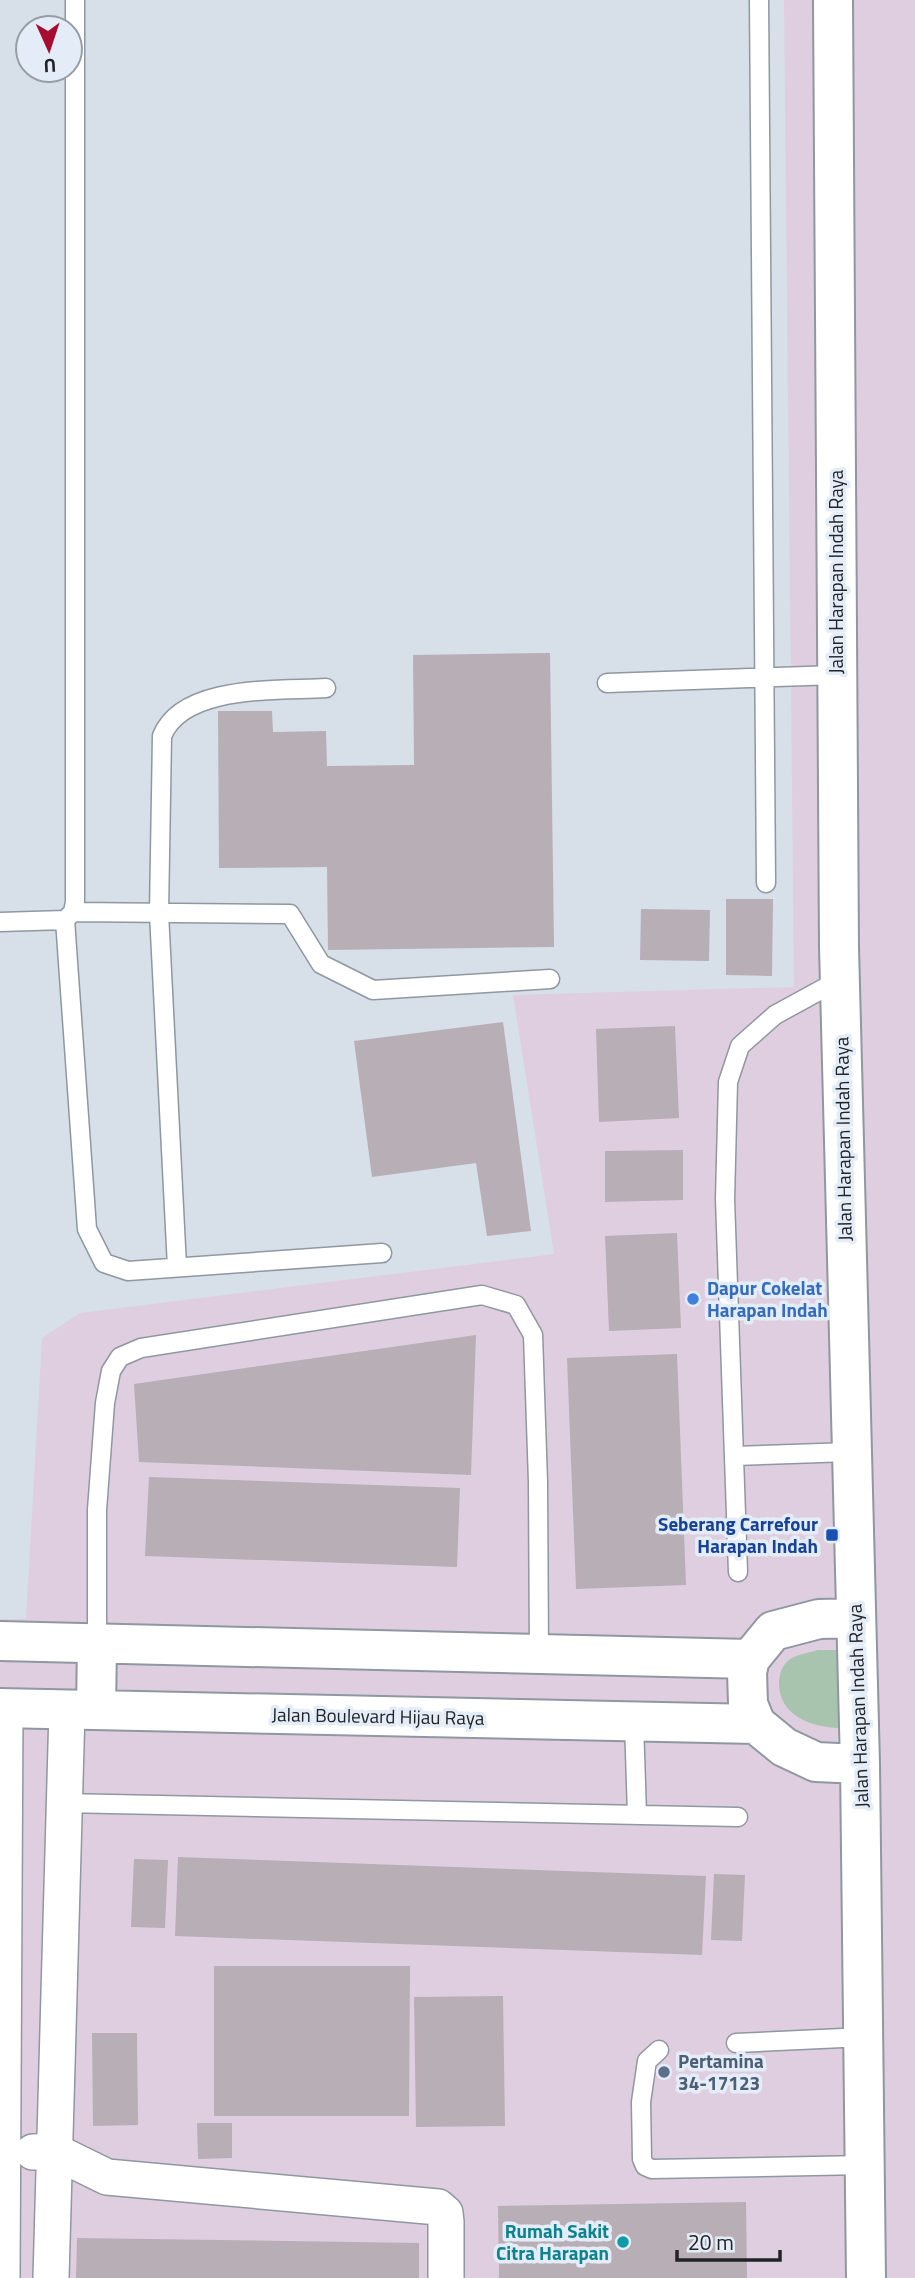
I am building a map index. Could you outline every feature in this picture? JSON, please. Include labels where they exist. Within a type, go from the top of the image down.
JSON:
[{"type":"street","name":"Jalan Harapan Indah Raya","points":[[833,0],[839,980],[860,1764],[866,2278]]},
{"type":"street","points":[[856,1618],[819,1619],[774,1631],[750,1658],[748,1704],[756,1724],[784,1747],[816,1762],[860,1764]]},
{"type":"street","points":[[0,1641],[750,1658]]},
{"type":"street","points":[[51,2278],[62,1803],[97,1644]]},
{"type":"street","points":[[2,2278],[3,1708]]},
{"type":"street","name":"Jalan Boulevard Hijau Raya","points":[[3,1708],[756,1724]]},
{"type":"street","points":[[3,2152],[54,2151],[107,2177],[438,2207],[445,2213],[446,2278]]},
{"type":"street","points":[[2,2217],[53,2214],[107,2177]]},
{"type":"lane","points":[[75,0],[69,916],[87,1229],[104,1263],[128,1271],[382,1253]]},
{"type":"lane","points":[[760,0],[766,883]]},
{"type":"lane","points":[[607,683],[837,675]]},
{"type":"lane","points":[[177,1268],[159,913],[162,736],[167,724],[190,705],[221,695],[326,688]]},
{"type":"lane","points":[[0,922],[159,913],[290,914],[321,964],[373,990],[550,979]]},
{"type":"lane","points":[[738,1572],[725,1199],[728,1082],[740,1046],[775,1015],[839,980]]},
{"type":"lane","points":[[97,1644],[97,1510],[104,1416],[111,1371],[120,1357],[141,1348],[482,1295],[516,1305],[533,1335],[538,1482],[539,1654]]},
{"type":"lane","points":[[735,1456],[850,1452]]},
{"type":"lane","points":[[634,1722],[637,1815]]},
{"type":"lane","points":[[62,1803],[738,1817]]},
{"type":"lane","points":[[736,2043],[864,2037]]},
{"type":"lane","points":[[659,2050],[647,2061],[640,2102],[642,2159],[645,2166],[659,2169],[865,2165]]},
{"type":"shaded area","points":[[784,0],[915,0],[915,2278],[0,2278],[0,1619],[26,1619],[42,1338],[80,1313],[554,1254],[513,995],[794,987]]},
{"type":"green space","points":[[818,1650],[837,1650],[840,1728],[818,1725],[798,1717],[784,1703],[780,1693],[779,1678],[786,1662]]},
{"type":"building","points":[[550,653],[554,947],[328,950],[327,867],[219,868],[218,711],[272,711],[273,732],[326,731],[327,766],[414,765],[413,655]]},
{"type":"building","points":[[726,899],[773,899],[772,976],[726,975]]},
{"type":"building","points":[[641,909],[710,910],[709,961],[640,960]]},
{"type":"building","points":[[503,1022],[531,1231],[487,1236],[476,1163],[372,1177],[354,1041]]},
{"type":"building","points":[[675,1026],[679,1118],[599,1122],[596,1029]]},
{"type":"building","points":[[683,1150],[683,1200],[605,1202],[605,1151]]},
{"type":"building","points":[[677,1233],[681,1328],[609,1331],[605,1236]]},
{"type":"building","points":[[476,1335],[471,1475],[139,1462],[134,1384]]},
{"type":"building","points":[[677,1354],[686,1585],[576,1589],[567,1358]]},
{"type":"building","points":[[149,1477],[460,1488],[457,1567],[145,1556]]},
{"type":"building","points":[[178,1857],[706,1876],[702,1955],[175,1936]]},
{"type":"building","points":[[134,1859],[168,1860],[165,1928],[131,1927]]},
{"type":"building","points":[[714,1874],[745,1875],[742,1941],[711,1940]]},
{"type":"building","points":[[214,1966],[410,1966],[409,2116],[214,2116]]},
{"type":"building","points":[[503,1996],[505,2126],[416,2127],[414,1997]]},
{"type":"building","points":[[92,2033],[137,2033],[138,2125],[93,2126]]},
{"type":"building","points":[[197,2123],[232,2123],[232,2158],[198,2159]]},
{"type":"building","name":"Rumah Sakit Citra Harapan","points":[[746,2202],[747,2278],[499,2278],[498,2206]]},
{"type":"building","points":[[77,2238],[419,2243],[419,2278],[76,2278]]},
{"type":"place","name":"Dapur Cokelat Harapan Indah","points":[[693,1299]]},
{"type":"place","name":"Seberang Carrefour Harapan Indah","points":[[832,1535]]},
{"type":"place","name":"Pertamina 34-17123","points":[[664,2072]]},
{"type":"place","name":"Rumah Sakit Citra Harapan","points":[[623,2242]]}]
